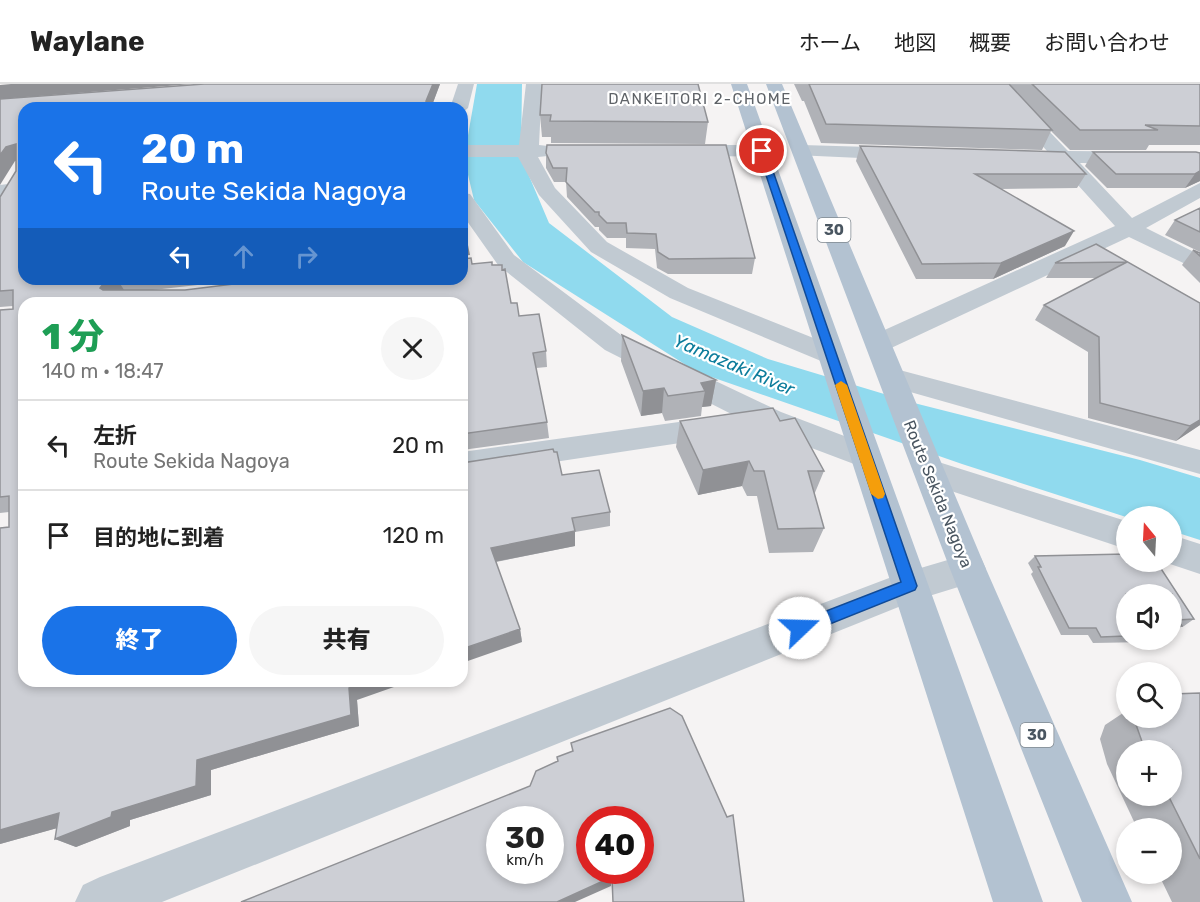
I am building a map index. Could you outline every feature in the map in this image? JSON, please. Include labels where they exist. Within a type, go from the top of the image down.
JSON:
[{"type":"main road","name":"30","points":[[739,84],[1018,902]]},
{"type":"main road","name":"Route Sekida Nagoya","points":[[774,84],[968,569],[1107,902]]},
{"type":"street","points":[[461,102],[466,84]]},
{"type":"street","points":[[534,84],[526,151],[528,157],[546,191],[599,247],[678,293],[833,359]]},
{"type":"street","points":[[995,84],[1129,228],[1200,264]]},
{"type":"street","points":[[468,151],[564,151]]},
{"type":"street","points":[[669,151],[762,151]]},
{"type":"street","points":[[802,151],[921,154]]},
{"type":"street","points":[[1005,156],[1200,158]]},
{"type":"street","points":[[9,194],[18,177]]},
{"type":"street","points":[[879,343],[1129,228],[1200,189]]},
{"type":"street","points":[[468,210],[495,261],[615,344],[770,420],[866,456]]},
{"type":"street","points":[[892,377],[1200,462]]},
{"type":"street","points":[[468,463],[770,420]]},
{"type":"street","points":[[929,471],[1116,532]]},
{"type":"street","points":[[1182,553],[1200,559]]},
{"type":"street","points":[[100,902],[910,586],[968,569]]},
{"type":"water","name":"Yamazaki River","points":[[477,84],[522,84],[521,157],[549,223],[672,317],[768,359],[914,403],[1140,460],[1200,478],[1200,540],[1182,534],[1182,506],[1116,506],[1116,514],[962,464],[697,372],[523,262],[474,200],[468,175],[468,135]]},
{"type":"building","points":[[204,84],[433,84],[426,102],[18,102],[18,285],[102,285],[100,288],[103,290],[185,290],[225,285],[468,285],[468,258],[471,258],[472,264],[492,262],[492,265],[502,265],[502,270],[505,269],[511,303],[517,303],[519,316],[539,314],[546,351],[533,353],[547,422],[468,433],[468,297],[18,297],[18,687],[352,687],[349,688],[351,715],[197,760],[196,786],[112,812],[111,817],[55,839],[59,813],[0,830],[0,528],[9,527],[9,496],[0,497],[0,310],[13,309],[13,290],[0,291],[0,197],[16,171],[16,144],[6,147],[0,155],[0,99]]},
{"type":"building","points":[[542,84],[698,84],[708,122],[550,121],[551,115],[540,115]]},
{"type":"building","points":[[809,84],[1009,84],[1052,130],[826,124]]},
{"type":"building","points":[[1032,84],[1200,84],[1200,126],[1145,125],[1158,130],[1080,130]]},
{"type":"building","points":[[547,145],[726,145],[755,258],[669,259],[658,252],[656,234],[627,233],[626,223],[607,223],[599,212],[595,212],[566,182],[567,168],[553,168],[546,153]]},
{"type":"building","points":[[860,146],[1065,152],[1086,174],[975,174],[1074,231],[1001,263],[922,264]]},
{"type":"building","points":[[1093,152],[1196,152],[1200,153],[1200,171],[1195,174],[1116,174]]},
{"type":"building","points":[[1200,208],[1200,232],[1175,220]]},
{"type":"building","points":[[1096,244],[1200,303],[1200,420],[1190,426],[1100,403],[1099,337],[1044,305],[1127,262],[1055,263]]},
{"type":"building","points":[[622,335],[716,380],[701,383],[705,391],[668,396],[664,388],[643,391]]},
{"type":"building","points":[[773,408],[780,421],[795,418],[824,471],[808,471],[824,528],[778,529],[764,471],[754,471],[749,461],[703,470],[680,421]]},
{"type":"building","points":[[553,449],[557,452],[562,475],[599,470],[610,512],[572,518],[575,531],[491,548],[520,629],[468,647],[468,462]]},
{"type":"building","points":[[1116,554],[1116,572],[1163,572],[1171,584],[1116,584],[1116,636],[1101,637],[1096,628],[1069,628],[1038,567],[1041,567],[1035,556]]},
{"type":"building","points":[[1182,601],[1194,619],[1182,620]]},
{"type":"building","points":[[1200,693],[1200,859],[1182,823],[1182,818],[1180,818],[1174,806],[1182,806],[1182,740],[1141,740],[1137,728],[1182,728],[1182,694]]},
{"type":"building","points":[[670,708],[682,716],[727,817],[733,815],[744,902],[613,902],[612,884],[654,884],[654,806],[576,806],[576,884],[597,884],[557,902],[241,902],[530,786],[536,771],[558,761],[557,757],[573,751],[571,743]]},
{"type":"slow traffic","points":[[841,385],[878,494]]},
{"type":"district","name":"DANKEITORI 2-CHOME","points":[[700,99]]},
{"type":"route","points":[[762,151],[910,586],[800,628]]}]
